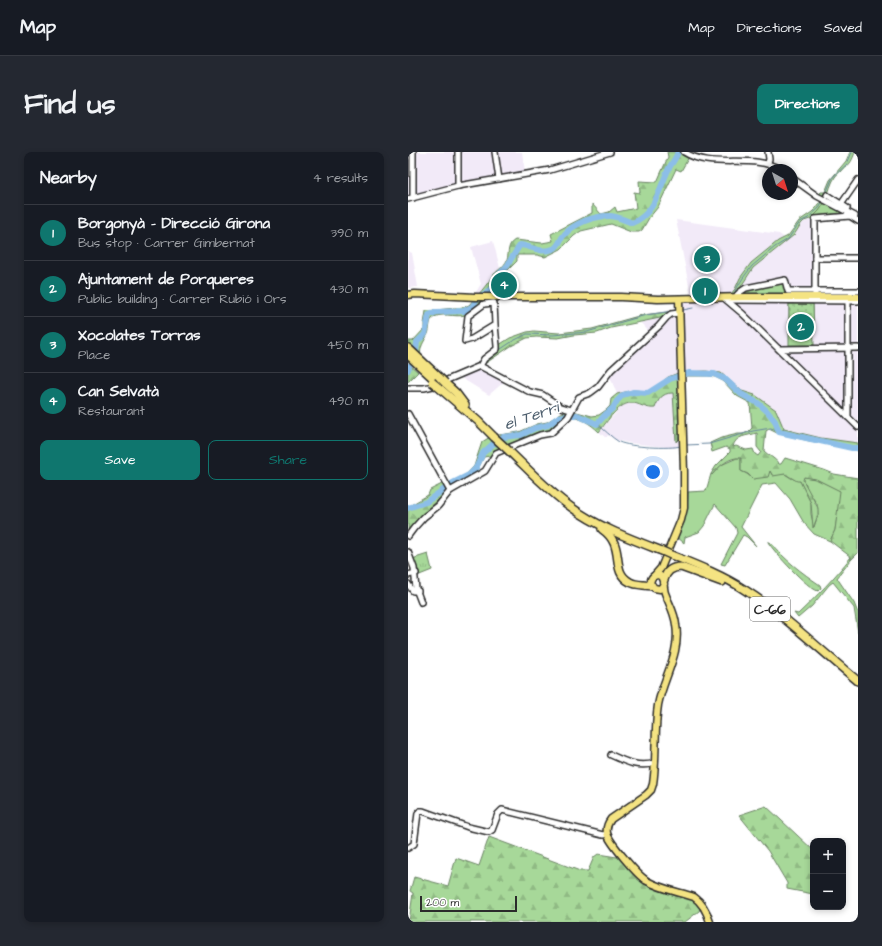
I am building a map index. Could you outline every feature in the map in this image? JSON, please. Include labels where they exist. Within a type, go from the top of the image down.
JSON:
[{"type":"highway","points":[[408,348],[439,382],[495,436]]},
{"type":"highway","name":"C-66","points":[[408,354],[552,489],[577,508],[602,522],[663,550]]},
{"type":"highway","points":[[408,359],[439,382]]},
{"type":"highway","name":"C-66","points":[[510,450],[555,495],[572,508],[591,520],[624,535],[716,570],[756,593],[858,676]]},
{"type":"highway","points":[[591,520],[608,533],[612,539],[617,549],[619,570],[625,579],[635,584],[655,588]]},
{"type":"highway","name":"C-66","points":[[671,553],[720,576],[749,593],[858,681]]},
{"type":"highway","points":[[663,580],[668,571],[672,568],[681,567],[749,593]]},
{"type":"main road","points":[[621,297],[679,302],[695,296],[707,294],[737,296],[745,299]]},
{"type":"main road","points":[[707,294],[726,299]]},
{"type":"main road","points":[[408,296],[460,298],[468,296],[492,299],[695,296],[745,299],[815,294],[858,297]]},
{"type":"main road","points":[[653,296],[676,297],[679,302],[684,508],[681,520],[661,568],[650,581],[655,588],[666,595]]},
{"type":"main road","points":[[661,568],[666,595],[676,623],[677,638],[675,652],[658,706],[653,784],[651,790],[611,818],[607,828],[607,834],[612,843],[642,878],[651,883],[694,896],[702,904],[710,922]]},
{"type":"main road","points":[[654,576],[657,575],[663,580]]},
{"type":"main road","points":[[655,588],[661,587],[663,580]]},
{"type":"street","points":[[413,152],[410,199],[458,186],[555,169],[610,152]]},
{"type":"street","points":[[458,152],[458,186]]},
{"type":"street","points":[[495,152],[500,179]]},
{"type":"street","points":[[684,152],[690,156],[702,160],[746,160],[768,163],[768,152]]},
{"type":"street","points":[[841,206],[858,180]]},
{"type":"street","points":[[798,183],[821,198],[827,198],[858,217]]},
{"type":"street","points":[[841,206],[858,214]]},
{"type":"street","points":[[815,294],[815,219],[850,216],[858,221]]},
{"type":"street","points":[[815,258],[858,258]]},
{"type":"street","points":[[737,296],[746,288],[786,280],[788,291],[815,294],[858,291]]},
{"type":"street","points":[[408,388],[428,387],[480,366],[484,359],[497,349],[498,346],[492,299],[468,316],[465,341],[472,339],[495,325]]},
{"type":"street","points":[[726,299],[742,312],[857,425]]},
{"type":"street","points":[[742,312],[740,310],[740,306],[745,299],[858,301]]},
{"type":"street","points":[[848,301],[848,417]]},
{"type":"street","points":[[408,536],[424,517],[438,506],[450,491],[485,471],[496,453],[540,435],[551,433],[568,417],[579,397],[590,393],[598,387],[611,370],[671,314],[679,302]]},
{"type":"street","points":[[779,349],[858,348]]},
{"type":"street","points":[[787,356],[792,349]]},
{"type":"street","points":[[480,366],[526,390],[543,395],[562,407],[571,410]]},
{"type":"street","points":[[842,411],[848,406]]},
{"type":"street","points":[[408,414],[450,491]]},
{"type":"street","points":[[408,552],[416,574],[421,602]]},
{"type":"street","points":[[408,575],[416,574]]},
{"type":"street","points":[[408,584],[413,591],[418,592]]},
{"type":"street","points":[[611,756],[637,765],[648,765],[655,763]]},
{"type":"street","points":[[408,848],[414,844],[418,813],[423,810],[468,827],[489,832],[492,830],[498,814],[502,810],[602,835],[607,834]]},
{"type":"shaded area","points":[[408,152],[522,152],[526,178],[477,185],[408,202]]},
{"type":"shaded area","points":[[813,217],[815,219],[815,297],[858,297],[858,443],[821,438],[784,429],[776,410],[757,396],[742,391],[728,377],[682,372],[668,377],[656,387],[648,391],[633,390],[617,394],[608,372],[650,333],[640,322],[679,312],[679,296],[691,296],[676,220],[779,234],[785,238],[778,241],[751,263],[731,293],[733,294],[740,288],[753,268],[794,235],[801,224]]},
{"type":"shaded area","points":[[493,241],[500,268],[478,295],[474,295],[481,284],[471,247]]},
{"type":"shaded area","points":[[408,251],[412,253],[418,287],[408,288]]},
{"type":"shaded area","points":[[477,368],[483,368],[506,380],[489,395],[458,376]]},
{"type":"shaded area","points":[[669,392],[673,393],[676,441],[680,438],[682,445],[674,448],[629,443],[615,440],[608,435],[605,437],[599,432],[621,407],[628,403],[634,403],[649,409],[654,408],[660,398]]},
{"type":"green space","points":[[667,152],[681,152],[689,157],[681,171],[676,169],[658,207],[642,230],[639,232],[631,232],[611,224],[581,231],[561,249],[545,257],[537,255],[517,255],[517,261],[500,276],[490,295],[478,295],[506,262],[509,246],[515,240],[542,243],[553,241],[551,234],[592,213],[592,204],[601,214],[609,212],[615,207],[617,212],[636,208],[634,192],[640,193],[639,181],[657,182],[668,157]]},
{"type":"green space","points":[[850,152],[855,152],[851,162],[835,177],[826,199],[819,194],[821,192],[825,192],[830,180],[846,161]]},
{"type":"green space","points":[[821,201],[825,202],[813,218],[804,221],[794,235],[753,268],[740,288],[735,293],[730,295],[751,263],[778,241],[788,236],[799,221],[812,212]]},
{"type":"green space","points":[[825,202],[843,211],[842,213],[814,216]]},
{"type":"green space","points":[[784,282],[786,293],[809,293],[809,295],[741,294],[745,290]]},
{"type":"green space","points":[[474,299],[485,299],[476,308],[465,315],[439,315],[432,319],[428,334],[421,347],[421,357],[408,345],[408,341],[413,341],[424,329],[426,311],[464,307],[469,305]]},
{"type":"green space","points":[[789,304],[813,304],[814,345],[789,345]]},
{"type":"green space","points":[[789,304],[813,304],[814,332],[789,329]]},
{"type":"green space","points":[[677,311],[660,318],[611,328],[597,333],[558,338],[527,338],[511,346],[486,363],[487,357],[499,345],[510,338],[527,332],[534,331],[559,333],[592,329],[642,315]]},
{"type":"green space","points":[[408,363],[418,372],[408,382]]},
{"type":"green space","points":[[706,371],[721,373],[742,391],[755,395],[750,403],[737,396],[723,381],[715,377],[683,376],[683,372]]},
{"type":"green space","points":[[678,373],[680,438],[676,442],[673,393],[663,396],[655,408],[634,403],[623,405],[614,413],[599,432],[584,421],[567,417],[550,430],[535,434],[509,445],[499,435],[519,432],[537,424],[547,422],[561,413],[573,411],[592,416],[599,415],[610,406],[611,399],[617,394],[633,390],[648,391],[656,387],[668,377]]},
{"type":"green space","points":[[755,395],[776,410],[784,429],[777,433],[769,429],[766,431],[764,451],[779,464],[781,464],[785,458],[834,474],[858,478],[858,553],[851,560],[851,557],[830,541],[835,530],[840,491],[816,479],[804,477],[803,480],[818,508],[818,515],[813,528],[811,503],[800,481],[797,481],[785,474],[773,476],[770,471],[768,477],[753,479],[748,474],[741,471],[741,458],[729,460],[712,475],[711,474],[716,466],[730,452],[730,449],[726,447],[712,452],[710,443],[721,438],[743,434],[752,428],[750,403]],"holes":[[[757,433],[757,447],[761,452],[758,456],[755,454],[753,449],[746,450],[736,446],[733,447],[734,443],[739,438]]]},
{"type":"green space","points":[[784,429],[821,438],[858,443],[858,451],[777,433]]},
{"type":"green space","points":[[490,437],[502,448],[490,456],[484,457],[475,475],[450,489],[424,513],[408,533],[409,506],[428,495],[430,490],[442,484],[444,487],[464,477],[474,466],[482,442]]},
{"type":"green space","points":[[737,458],[741,458],[741,471],[753,479],[770,470],[772,475],[785,474],[800,481],[811,503],[811,514],[814,527],[818,515],[817,504],[806,488],[806,484],[802,480],[804,477],[816,479],[841,491],[835,530],[830,541],[814,534],[804,523],[790,499],[776,483],[762,485],[741,527],[756,546],[743,535],[725,565],[721,564],[737,533],[736,528],[715,504],[704,526],[699,532],[685,537],[684,543],[677,537],[685,515],[688,492],[706,491],[711,474],[712,475],[721,465]]},
{"type":"green space","points":[[768,542],[770,542],[781,554],[820,585],[821,588],[818,591],[799,577]]},
{"type":"green space","points":[[428,554],[432,570],[417,576],[412,559]]},
{"type":"green space","points":[[851,557],[851,560],[837,578],[854,603],[858,613],[858,633],[854,608],[833,582],[812,606],[798,618],[794,613],[798,614],[819,594]]},
{"type":"green space","points":[[766,806],[810,847],[810,893],[787,889],[787,883],[768,851],[739,815]]},
{"type":"green space","points":[[489,837],[580,871],[588,871],[594,857],[598,854],[623,858],[643,881],[696,900],[702,905],[699,911],[685,922],[409,922],[413,893],[410,891],[414,877],[448,886],[456,858],[479,866]]},
{"type":"waterway","points":[[416,352],[417,342],[425,334],[429,315],[437,312],[464,311],[472,307],[477,299],[491,289],[495,279],[508,265],[520,245],[544,251],[553,249],[557,247],[563,237],[573,227],[592,218],[611,216],[632,223],[640,219],[646,214],[655,200],[669,168],[678,152]]},
{"type":"waterway","points":[[826,193],[833,177],[847,164],[852,152]]},
{"type":"waterway","points":[[735,291],[752,266],[775,247],[788,239],[800,222],[808,218],[819,208],[822,202]]},
{"type":"waterway","points":[[683,310],[693,308]]},
{"type":"waterway","points":[[498,351],[527,334],[553,335],[587,332],[646,315],[672,311]]},
{"type":"waterway","points":[[458,373],[479,363]]},
{"type":"waterway","points":[[408,370],[409,366]]},
{"type":"waterway","name":"el Terri","points":[[408,508],[426,502],[453,483],[469,475],[476,468],[483,453],[503,437],[521,435],[535,428],[548,425],[559,417],[572,415],[577,415],[597,424],[613,408],[623,395],[633,392],[648,393],[670,379],[689,373],[714,374],[725,379],[741,394],[758,403],[767,411],[775,421],[779,432],[858,448]]},
{"type":"waterway","points":[[408,385],[417,386]]},
{"type":"waterway","points":[[597,424],[616,440],[624,444],[650,447],[681,446]]},
{"type":"waterway","points":[[686,445],[709,444],[753,431],[771,428],[779,432]]},
{"type":"place","name":"Xocolates Torras","points":[[707,259]]},
{"type":"place","name":"Can Selvatà","points":[[504,285]]},
{"type":"place","name":"Borgonyà - Direcció Girona","points":[[705,291]]},
{"type":"place","name":"Ajuntament de Porqueres","points":[[801,327]]}]
